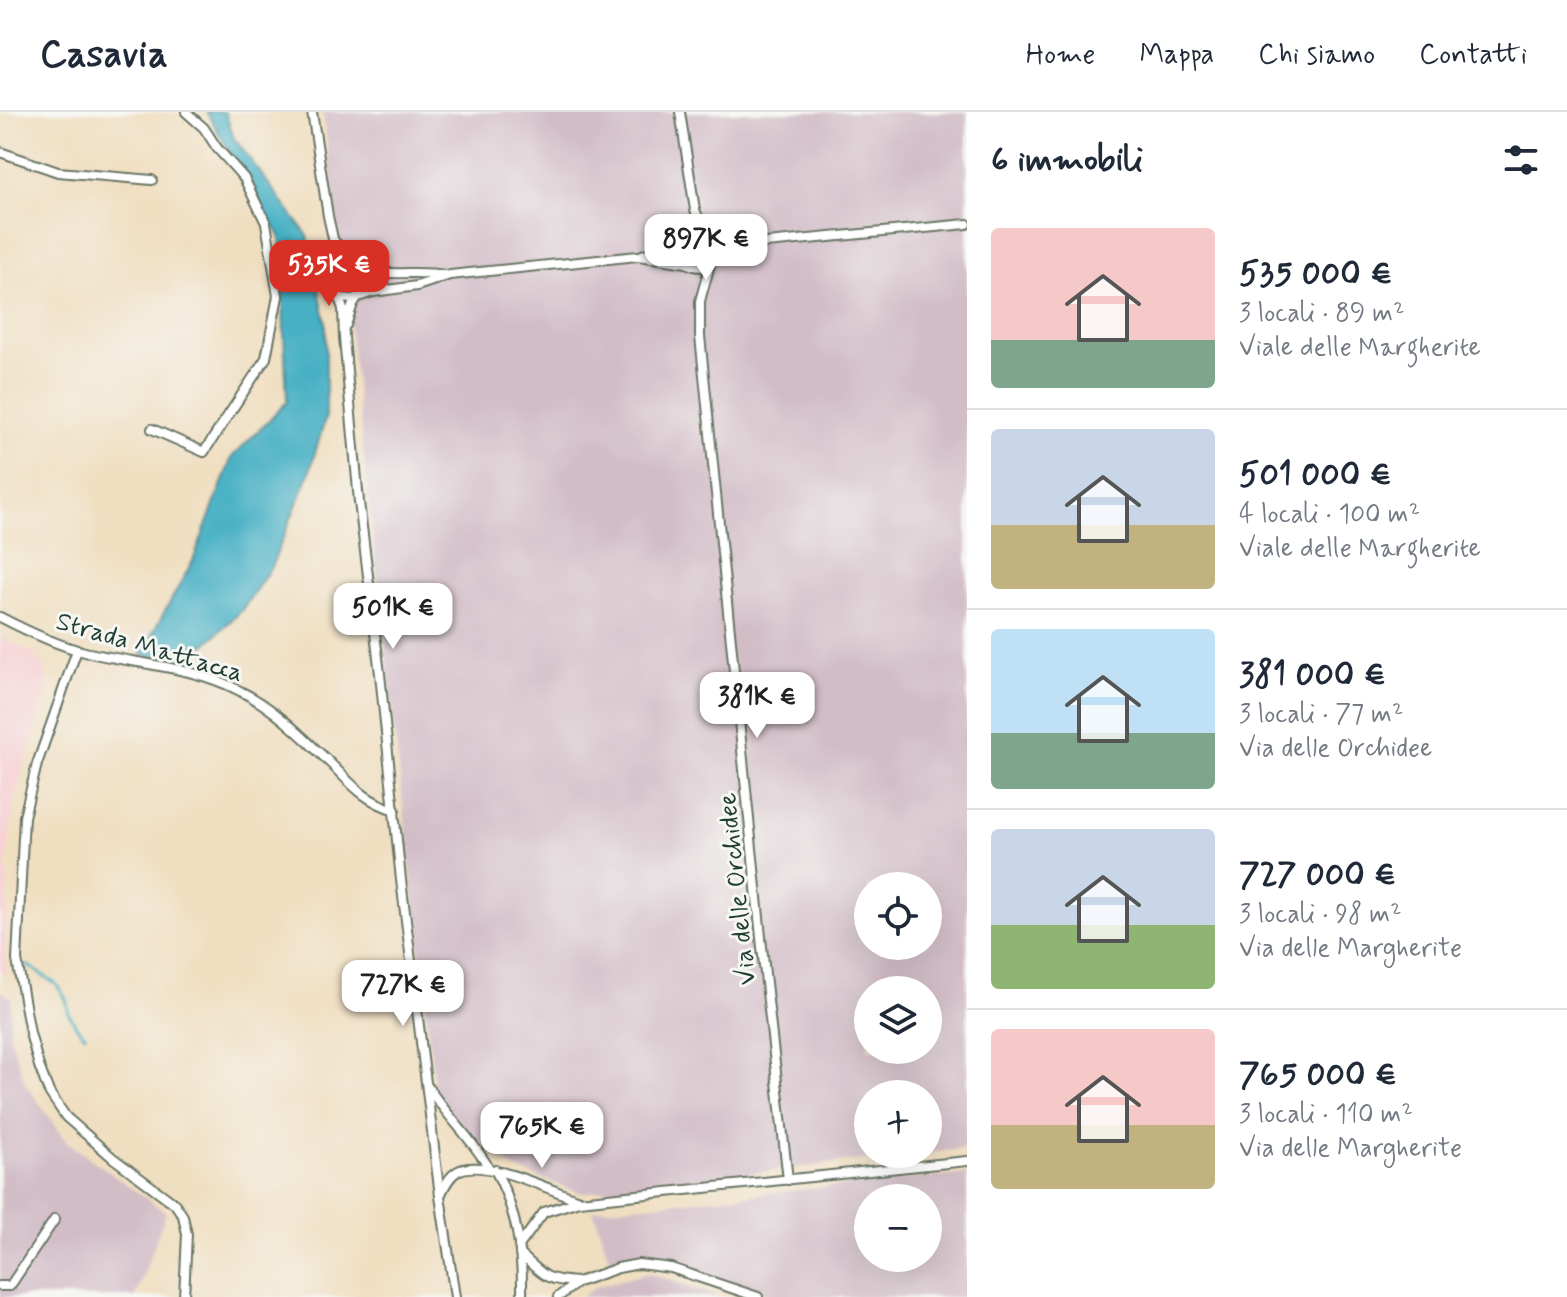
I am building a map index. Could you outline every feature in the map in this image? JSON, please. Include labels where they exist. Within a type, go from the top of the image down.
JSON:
[{"type":"street","points":[[152,429],[204,452],[266,358],[278,296],[266,223],[250,189],[204,128],[186,112]]},
{"type":"street","points":[[312,112],[338,261],[332,284],[343,309],[359,502],[401,880],[455,1297]]},
{"type":"street","name":"Via delle Orchidee","points":[[680,112],[695,210],[715,251],[700,301],[700,336],[788,1180]]},
{"type":"street","points":[[0,152],[58,172],[152,180]]},
{"type":"street","points":[[335,273],[342,265],[348,264],[387,273],[450,275],[638,256],[696,234],[744,245],[967,224]]},
{"type":"street","points":[[687,239],[682,248],[687,263]]},
{"type":"street","points":[[335,241],[366,273],[368,283],[353,304],[344,338]]},
{"type":"street","points":[[638,256],[702,267],[744,245]]},
{"type":"street","points":[[338,295],[347,299],[359,297],[417,286],[450,275]]},
{"type":"street","name":"Strada Mattacca","points":[[0,617],[77,650],[188,673],[219,681],[242,692],[268,708],[308,741],[369,800],[395,810]]},
{"type":"street","points":[[77,650],[37,764],[24,817],[17,960],[30,1033],[49,1092],[66,1117],[113,1158],[175,1204],[183,1216],[187,1234],[184,1297]]},
{"type":"street","points":[[426,1083],[442,1109],[479,1151],[508,1195],[519,1250],[522,1297]]},
{"type":"street","points":[[519,1250],[544,1212],[579,1201],[967,1161]]},
{"type":"street","points":[[440,1196],[445,1184],[458,1171],[475,1166],[579,1201]]},
{"type":"street","points":[[0,1286],[10,1286],[55,1219]]},
{"type":"street","points":[[519,1250],[539,1273],[556,1281],[578,1282]]},
{"type":"street","points":[[558,1297],[578,1282],[639,1264],[671,1268],[758,1297]]},
{"type":"shaded area","points":[[323,112],[967,112],[967,1148],[942,1151],[942,1080],[854,1080],[854,1161],[581,1193],[515,1169],[468,1133],[435,1091]]},
{"type":"shaded area","points":[[0,637],[34,654],[47,675],[46,689],[14,798],[6,866],[6,974],[0,971]]},
{"type":"shaded area","points":[[0,990],[11,998],[10,1036],[25,1083],[66,1141],[166,1213],[135,1297],[0,1297]]},
{"type":"shaded area","points":[[967,1174],[967,1297],[777,1297],[663,1260],[637,1255],[610,1261],[593,1210],[854,1185],[854,1272],[942,1272],[942,1184],[863,1184]]},
{"type":"shaded area","points":[[649,1273],[719,1297],[581,1297],[598,1286]]},
{"type":"water","points":[[207,112],[225,112],[234,138],[308,236],[326,323],[326,416],[308,477],[271,567],[242,610],[185,664],[141,654],[193,561],[232,457],[287,402],[280,236]]},
{"type":"waterway","points":[[27,965],[56,984],[66,999],[69,1014],[85,1035]]}]
